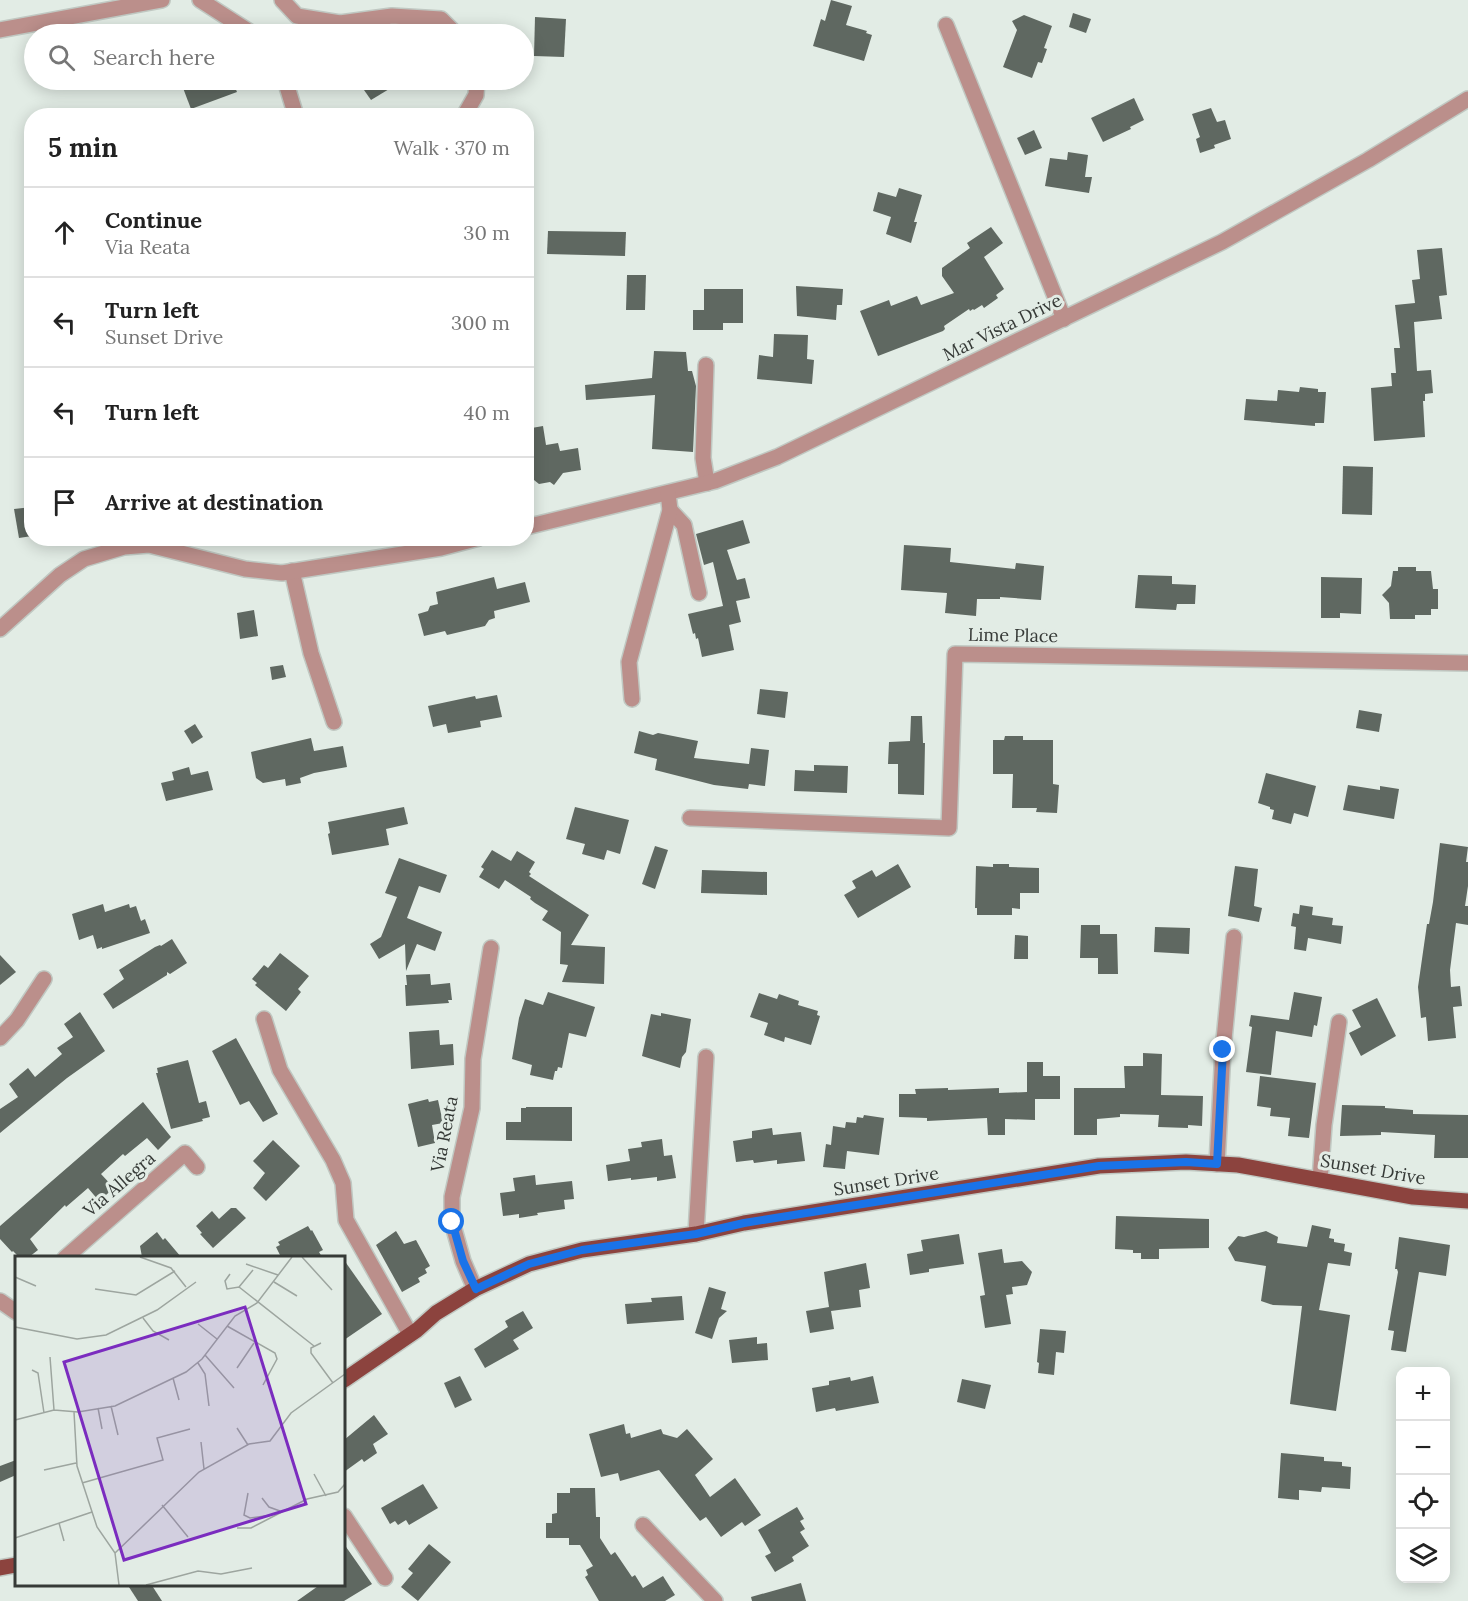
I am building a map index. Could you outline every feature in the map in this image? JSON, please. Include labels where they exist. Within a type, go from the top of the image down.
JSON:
[{"type":"main road","name":"Sunset Drive","points":[[345,1379],[436,1313],[476,1289],[529,1264],[582,1250],[696,1234],[744,1223],[1099,1166],[1186,1162],[1238,1165],[1413,1197],[1468,1201]]},
{"type":"main road","points":[[0,1568],[15,1565]]},
{"type":"street","points":[[32,24],[162,0]]},
{"type":"street","points":[[200,0],[238,24]]},
{"type":"street","points":[[282,0],[297,16],[339,23],[392,16],[441,19],[446,24]]},
{"type":"street","points":[[946,25],[1064,319]]},
{"type":"street","points":[[0,30],[24,26]]},
{"type":"street","points":[[288,90],[294,108]]},
{"type":"street","points":[[469,108],[476,90]]},
{"type":"street","name":"Mar Vista Drive","points":[[534,525],[707,483],[777,457],[1222,242],[1368,160],[1468,99]]},
{"type":"street","points":[[706,365],[703,458],[707,483]]},
{"type":"street","points":[[632,699],[629,662],[670,510],[668,493]]},
{"type":"street","points":[[670,510],[684,525],[699,593]]},
{"type":"street","points":[[0,629],[60,574],[84,559],[124,547],[136,546]]},
{"type":"street","points":[[153,546],[245,569],[282,573],[449,546]]},
{"type":"street","points":[[292,571],[311,653],[334,722]]},
{"type":"street","name":"Lime Place","points":[[690,818],[949,828],[955,654],[1468,663]]},
{"type":"street","points":[[1217,1164],[1223,1050],[1234,937]]},
{"type":"street","name":"Via Reata","points":[[476,1289],[463,1261],[452,1222],[452,1197],[472,1108],[473,1059],[491,948]]},
{"type":"street","points":[[0,1038],[17,1020],[44,979]]},
{"type":"street","points":[[264,1019],[280,1070],[333,1160],[343,1183],[346,1220],[410,1334]]},
{"type":"street","points":[[1320,1180],[1324,1125],[1339,1022]]},
{"type":"street","points":[[696,1234],[706,1057]]},
{"type":"street","name":"Via Allegra","points":[[66,1256],[185,1153],[198,1167]]},
{"type":"street","points":[[0,1301],[15,1311]]},
{"type":"street","points":[[345,1518],[385,1578]]},
{"type":"street","points":[[643,1526],[715,1601]]},
{"type":"building","points":[[831,0],[852,6],[846,25],[867,31],[866,33],[872,35],[864,61],[813,46],[821,19],[825,21]]},
{"type":"building","points":[[1073,13],[1091,19],[1086,33],[1069,27]]},
{"type":"building","points":[[1024,15],[1052,26],[1044,48],[1047,49],[1042,63],[1038,62],[1032,78],[1003,67],[1017,30],[1012,21]]},
{"type":"building","points":[[535,17],[566,19],[564,57],[534,56]]},
{"type":"building","points":[[184,90],[236,90],[237,92],[194,108],[191,108]]},
{"type":"building","points":[[364,90],[388,90],[371,100]]},
{"type":"building","points":[[1134,98],[1144,120],[1103,142],[1091,118]]},
{"type":"building","points":[[1211,108],[1217,122],[1225,120],[1231,139],[1200,153],[1196,139],[1200,137],[1192,114]]},
{"type":"building","points":[[1034,130],[1042,148],[1025,155],[1017,138]]},
{"type":"building","points":[[1068,152],[1088,155],[1085,177],[1092,177],[1089,193],[1045,186],[1050,158],[1067,160]]},
{"type":"building","points":[[899,188],[922,195],[911,243],[886,234],[891,217],[873,211],[878,192],[896,197]]},
{"type":"building","points":[[991,227],[1003,243],[984,257],[1004,289],[996,295],[998,298],[984,308],[982,305],[974,310],[969,309],[944,326],[943,331],[878,356],[860,311],[889,300],[891,306],[917,296],[921,305],[954,293],[942,276],[942,268],[970,248],[967,243]]},
{"type":"building","points":[[548,231],[626,232],[625,256],[547,254]]},
{"type":"building","points":[[1442,248],[1447,295],[1439,296],[1442,319],[1414,322],[1417,371],[1431,370],[1433,393],[1425,394],[1425,401],[1423,401],[1425,437],[1374,441],[1371,388],[1392,386],[1391,373],[1396,373],[1394,348],[1400,348],[1395,305],[1415,303],[1412,280],[1420,279],[1417,250]]},
{"type":"building","points":[[627,275],[646,275],[645,310],[626,310]]},
{"type":"building","points":[[796,286],[843,289],[842,305],[837,305],[836,320],[797,316]]},
{"type":"building","points":[[704,289],[743,289],[743,323],[723,323],[723,330],[693,330],[693,310],[704,310]]},
{"type":"building","points":[[774,334],[808,335],[807,359],[814,360],[812,384],[757,379],[759,355],[773,357]]},
{"type":"building","points":[[654,351],[686,352],[688,371],[692,371],[696,386],[693,452],[652,449],[655,395],[586,400],[585,385],[652,378]]},
{"type":"building","points":[[1300,387],[1326,392],[1324,423],[1315,423],[1315,426],[1244,420],[1246,399],[1277,401],[1278,390],[1299,392]]},
{"type":"building","points":[[543,426],[546,445],[558,443],[560,451],[578,448],[581,470],[563,473],[554,485],[550,482],[539,484],[534,480],[534,428]]},
{"type":"building","points":[[1343,466],[1373,467],[1372,515],[1342,514]]},
{"type":"building","points":[[24,508],[24,537],[19,538],[14,509]]},
{"type":"building","points":[[743,520],[750,543],[727,550],[737,580],[745,578],[750,598],[736,601],[741,622],[729,625],[734,650],[702,657],[698,638],[696,639],[695,633],[693,634],[688,614],[723,606],[713,562],[704,565],[696,534]]},
{"type":"building","points":[[904,545],[951,548],[950,562],[1015,569],[1016,563],[1044,566],[1041,600],[1000,597],[1000,599],[977,599],[976,616],[945,613],[947,593],[901,590]]},
{"type":"building","points":[[1398,567],[1416,567],[1416,571],[1431,571],[1433,589],[1438,589],[1438,609],[1431,609],[1431,615],[1415,615],[1415,619],[1390,619],[1389,603],[1382,595],[1391,586],[1393,571],[1398,571]]},
{"type":"building","points":[[1138,575],[1172,576],[1172,584],[1196,585],[1195,604],[1177,604],[1176,610],[1135,608]]},
{"type":"building","points":[[494,577],[497,589],[525,582],[530,602],[494,611],[495,618],[489,620],[485,626],[447,635],[445,631],[424,636],[418,614],[438,604],[436,592]]},
{"type":"building","points":[[1321,577],[1362,578],[1361,614],[1340,613],[1340,618],[1321,618]]},
{"type":"building","points":[[254,610],[258,636],[240,639],[237,613]]},
{"type":"building","points":[[283,665],[286,677],[272,680],[270,667]]},
{"type":"building","points":[[760,689],[788,692],[785,718],[757,714]]},
{"type":"building","points":[[497,695],[502,717],[480,721],[481,727],[448,733],[446,724],[433,727],[428,706],[475,696],[476,699]]},
{"type":"building","points":[[1359,710],[1382,714],[1379,732],[1356,728]]},
{"type":"building","points":[[911,716],[922,716],[923,743],[925,743],[924,795],[898,794],[898,764],[888,764],[889,742],[910,741]]},
{"type":"building","points":[[195,724],[203,737],[192,744],[184,731]]},
{"type":"building","points":[[639,731],[698,741],[694,758],[749,764],[751,748],[769,750],[765,786],[749,784],[748,789],[714,785],[655,770],[657,759],[634,753]]},
{"type":"building","points":[[1005,736],[1023,736],[1023,740],[1053,740],[1053,784],[1059,785],[1057,813],[1036,812],[1037,808],[1012,808],[1013,774],[993,774],[993,740],[1004,740]]},
{"type":"building","points":[[311,738],[314,751],[343,746],[347,767],[314,773],[300,778],[301,783],[286,786],[285,779],[263,783],[256,778],[251,752]]},
{"type":"building","points":[[814,765],[848,766],[847,793],[794,791],[795,770],[814,771]]},
{"type":"building","points":[[189,767],[191,775],[208,771],[213,790],[166,801],[161,783],[174,780],[172,772]]},
{"type":"building","points":[[1266,773],[1316,786],[1308,817],[1294,813],[1291,824],[1272,819],[1274,810],[1258,803]]},
{"type":"building","points":[[1348,785],[1380,790],[1380,786],[1399,789],[1394,819],[1343,810]]},
{"type":"building","points":[[404,807],[408,824],[386,829],[389,845],[332,855],[328,822]]},
{"type":"building","points":[[575,807],[629,820],[620,854],[607,850],[604,860],[582,854],[585,844],[566,839]]},
{"type":"building","points":[[1440,843],[1468,847],[1466,862],[1468,862],[1468,886],[1465,906],[1468,906],[1468,925],[1456,923],[1450,970],[1451,987],[1460,986],[1462,1006],[1453,1007],[1456,1038],[1428,1041],[1426,1017],[1421,1018],[1418,987],[1427,924],[1429,924],[1433,902]]},
{"type":"building","points":[[655,846],[668,850],[655,889],[642,884]]},
{"type":"building","points":[[492,850],[511,861],[517,851],[535,862],[529,876],[589,915],[571,945],[605,947],[604,984],[562,982],[568,965],[560,964],[561,932],[542,920],[548,911],[505,880],[499,889],[479,877],[484,869],[481,867]]},
{"type":"building","points":[[399,858],[447,875],[440,893],[419,886],[407,918],[442,932],[435,951],[417,944],[406,971],[405,944],[379,959],[370,944],[381,937],[397,897],[385,893]]},
{"type":"building","points":[[898,864],[911,887],[858,918],[844,895],[856,888],[852,881],[872,870],[876,877]]},
{"type":"building","points":[[993,864],[1039,868],[1039,893],[1020,893],[1020,909],[1012,908],[1012,915],[977,915],[977,908],[975,908],[976,866],[993,867]]},
{"type":"building","points":[[1235,866],[1258,869],[1254,906],[1262,908],[1259,922],[1228,916]]},
{"type":"building","points":[[702,870],[767,872],[767,895],[701,893]]},
{"type":"building","points":[[103,904],[105,912],[129,904],[130,908],[136,906],[141,921],[145,919],[150,933],[102,949],[102,947],[97,949],[93,935],[79,940],[72,914]]},
{"type":"building","points":[[1300,905],[1313,907],[1312,915],[1333,918],[1332,925],[1343,926],[1341,944],[1308,938],[1306,951],[1294,949],[1296,927],[1291,926],[1293,913],[1299,914]]},
{"type":"building","points":[[1081,925],[1100,925],[1100,934],[1117,934],[1118,974],[1098,974],[1098,958],[1080,958]]},
{"type":"building","points":[[1155,927],[1190,928],[1189,954],[1154,952]]},
{"type":"building","points":[[1015,935],[1028,936],[1028,959],[1014,959]]},
{"type":"building","points":[[172,939],[187,963],[170,974],[167,972],[167,975],[113,1009],[103,994],[124,979],[119,970]]},
{"type":"building","points":[[280,953],[309,976],[298,989],[301,992],[286,1011],[255,985],[257,983],[252,979],[264,965],[268,968]]},
{"type":"building","points":[[0,955],[16,972],[0,985]]},
{"type":"building","points":[[430,974],[431,985],[450,983],[452,1000],[448,1000],[449,1003],[406,1006],[406,975]]},
{"type":"building","points":[[548,992],[595,1007],[586,1037],[569,1033],[562,1068],[558,1067],[555,1071],[553,1080],[530,1075],[532,1065],[512,1059],[519,1018],[525,999],[543,1005]]},
{"type":"building","points":[[1294,992],[1322,997],[1317,1026],[1314,1025],[1312,1037],[1276,1031],[1271,1075],[1246,1072],[1252,1027],[1249,1026],[1251,1015],[1289,1020]]},
{"type":"building","points":[[759,993],[777,999],[779,994],[799,1001],[798,1005],[818,1011],[817,1015],[820,1016],[811,1045],[785,1037],[784,1042],[764,1035],[768,1023],[750,1017]]},
{"type":"building","points":[[1377,998],[1396,1036],[1361,1056],[1349,1033],[1361,1027],[1352,1010]]},
{"type":"building","points":[[80,1012],[105,1051],[67,1078],[0,1133],[0,1109],[18,1097],[9,1084],[28,1068],[35,1077],[62,1054],[57,1048],[73,1037],[64,1024]]},
{"type":"building","points":[[661,1013],[691,1019],[686,1052],[682,1057],[680,1068],[642,1056],[651,1014],[661,1016]]},
{"type":"building","points":[[439,1030],[440,1045],[453,1044],[454,1065],[411,1069],[409,1032]]},
{"type":"building","points":[[236,1038],[278,1114],[263,1122],[249,1101],[240,1105],[212,1051]]},
{"type":"building","points":[[1143,1053],[1162,1054],[1161,1095],[1203,1096],[1202,1126],[1158,1127],[1159,1115],[1120,1114],[1120,1117],[1097,1119],[1097,1135],[1074,1135],[1074,1088],[1125,1088],[1124,1066],[1143,1066]]},
{"type":"building","points":[[188,1060],[199,1103],[206,1101],[210,1117],[171,1129],[156,1073],[158,1073],[157,1068]]},
{"type":"building","points":[[1027,1062],[1043,1062],[1043,1076],[1060,1076],[1060,1099],[1035,1099],[1035,1120],[1005,1119],[1005,1135],[988,1135],[987,1118],[927,1121],[927,1118],[899,1117],[899,1094],[916,1094],[915,1089],[999,1088],[999,1093],[1027,1092]]},
{"type":"building","points":[[1260,1076],[1316,1083],[1309,1138],[1288,1136],[1290,1118],[1270,1116],[1271,1108],[1257,1106]]},
{"type":"building","points":[[428,1099],[429,1102],[438,1100],[443,1123],[432,1125],[435,1143],[418,1147],[408,1104]]},
{"type":"building","points":[[143,1102],[171,1137],[158,1150],[147,1138],[125,1156],[123,1154],[101,1174],[114,1188],[99,1201],[88,1188],[66,1207],[65,1205],[30,1239],[38,1250],[30,1256],[18,1256],[12,1252],[0,1239],[0,1226]]},
{"type":"building","points":[[1342,1105],[1385,1106],[1385,1108],[1413,1110],[1413,1114],[1468,1115],[1468,1158],[1434,1158],[1435,1135],[1381,1132],[1381,1135],[1340,1136]]},
{"type":"building","points":[[572,1107],[572,1141],[506,1140],[506,1122],[521,1122],[521,1108]]},
{"type":"building","points":[[864,1115],[884,1118],[879,1155],[847,1151],[845,1169],[823,1167],[826,1144],[831,1145],[833,1126],[845,1128],[846,1122],[856,1123],[857,1117],[863,1118]]},
{"type":"building","points":[[772,1128],[773,1135],[801,1132],[805,1161],[777,1164],[777,1160],[754,1163],[753,1160],[736,1162],[733,1141],[752,1138],[752,1131]]},
{"type":"building","points":[[662,1139],[664,1156],[672,1155],[676,1178],[657,1181],[657,1177],[608,1181],[606,1165],[630,1161],[628,1149],[642,1147],[641,1142]]},
{"type":"building","points":[[273,1140],[300,1166],[266,1201],[253,1188],[265,1173],[253,1161]]},
{"type":"building","points":[[535,1175],[536,1185],[572,1181],[574,1199],[564,1200],[565,1209],[519,1218],[519,1214],[503,1216],[500,1193],[515,1191],[513,1178]]},
{"type":"building","points":[[231,1208],[236,1208],[246,1218],[213,1248],[196,1226],[212,1211],[219,1219]]},
{"type":"building","points":[[1116,1216],[1209,1219],[1209,1248],[1159,1249],[1159,1259],[1141,1259],[1141,1253],[1115,1249]]},
{"type":"building","points":[[1312,1225],[1331,1229],[1329,1238],[1334,1239],[1334,1242],[1345,1244],[1344,1251],[1352,1253],[1350,1266],[1328,1263],[1319,1310],[1350,1315],[1336,1411],[1290,1404],[1302,1306],[1273,1305],[1261,1301],[1266,1266],[1235,1261],[1228,1248],[1238,1236],[1244,1237],[1266,1231],[1278,1237],[1277,1243],[1307,1247]]},
{"type":"building","points":[[308,1226],[323,1250],[319,1252],[321,1256],[280,1256],[276,1247],[280,1245],[278,1242]]},
{"type":"building","points":[[396,1231],[404,1244],[416,1240],[430,1266],[425,1269],[427,1273],[418,1278],[420,1282],[402,1292],[376,1245]]},
{"type":"building","points":[[157,1232],[180,1256],[142,1256],[140,1246]]},
{"type":"building","points":[[959,1234],[964,1264],[929,1269],[929,1272],[910,1275],[907,1254],[923,1251],[921,1240]]},
{"type":"building","points":[[1399,1237],[1450,1245],[1446,1276],[1419,1272],[1406,1352],[1391,1350],[1394,1331],[1388,1330],[1398,1272],[1395,1269]]},
{"type":"building","points":[[1002,1249],[1004,1263],[1022,1261],[1032,1272],[1027,1285],[1012,1287],[1013,1294],[1006,1295],[1011,1324],[985,1328],[980,1296],[985,1295],[978,1253]]},
{"type":"building","points":[[345,1261],[382,1314],[345,1339]]},
{"type":"building","points":[[866,1263],[870,1288],[859,1290],[861,1307],[831,1311],[834,1329],[810,1333],[806,1311],[829,1307],[824,1272]]},
{"type":"building","points":[[709,1287],[726,1292],[721,1309],[727,1311],[719,1318],[712,1339],[695,1333]]},
{"type":"building","points":[[682,1296],[684,1320],[627,1324],[625,1304],[652,1302],[651,1298]]},
{"type":"building","points":[[523,1311],[533,1328],[513,1340],[519,1349],[485,1368],[474,1349],[508,1327],[505,1321]]},
{"type":"building","points":[[1040,1329],[1066,1331],[1064,1353],[1056,1352],[1054,1375],[1038,1373]]},
{"type":"building","points":[[757,1337],[757,1344],[767,1343],[768,1360],[732,1363],[729,1340]]},
{"type":"building","points":[[460,1376],[472,1400],[455,1408],[444,1383]]},
{"type":"building","points":[[873,1376],[879,1403],[836,1411],[835,1408],[816,1412],[812,1388],[829,1385],[829,1381],[850,1377],[851,1381]]},
{"type":"building","points":[[962,1379],[991,1385],[985,1409],[957,1402]]},
{"type":"building","points":[[374,1415],[388,1434],[373,1444],[377,1453],[364,1462],[362,1459],[345,1471],[345,1439]]},
{"type":"building","points":[[624,1424],[626,1434],[630,1433],[631,1438],[661,1429],[663,1434],[677,1438],[687,1429],[713,1459],[695,1475],[710,1497],[735,1478],[761,1515],[745,1526],[742,1522],[721,1537],[706,1517],[700,1521],[659,1470],[620,1481],[618,1473],[601,1477],[589,1434]]},
{"type":"building","points":[[1281,1453],[1324,1457],[1324,1461],[1342,1462],[1342,1466],[1351,1467],[1350,1489],[1322,1487],[1321,1492],[1299,1490],[1299,1500],[1278,1498]]},
{"type":"building","points":[[15,1460],[15,1475],[0,1482],[0,1466]]},
{"type":"building","points":[[423,1484],[438,1508],[409,1525],[406,1520],[398,1525],[395,1521],[390,1524],[381,1508]]},
{"type":"building","points":[[570,1488],[595,1488],[596,1517],[600,1517],[600,1538],[611,1555],[615,1552],[632,1577],[635,1575],[643,1588],[663,1576],[675,1595],[665,1601],[599,1601],[585,1577],[588,1575],[586,1570],[593,1566],[580,1545],[569,1545],[569,1538],[546,1538],[546,1523],[552,1523],[552,1514],[557,1513],[557,1493],[570,1493]]},
{"type":"building","points":[[797,1507],[804,1519],[800,1521],[805,1529],[800,1532],[809,1546],[792,1557],[794,1561],[775,1572],[765,1556],[771,1553],[758,1530]]},
{"type":"building","points":[[429,1544],[451,1562],[418,1601],[401,1587],[413,1573],[408,1569]]},
{"type":"building","points":[[345,1545],[372,1584],[344,1601],[297,1601],[318,1586],[345,1586]]},
{"type":"building","points":[[801,1583],[806,1601],[752,1601],[751,1597]]},
{"type":"building","points":[[128,1586],[152,1586],[162,1601],[138,1601]]},
{"type":"route","points":[[452,1222],[463,1261],[476,1289],[529,1264],[582,1250],[696,1234],[744,1223],[1099,1166],[1186,1162],[1217,1164],[1223,1050]]}]
